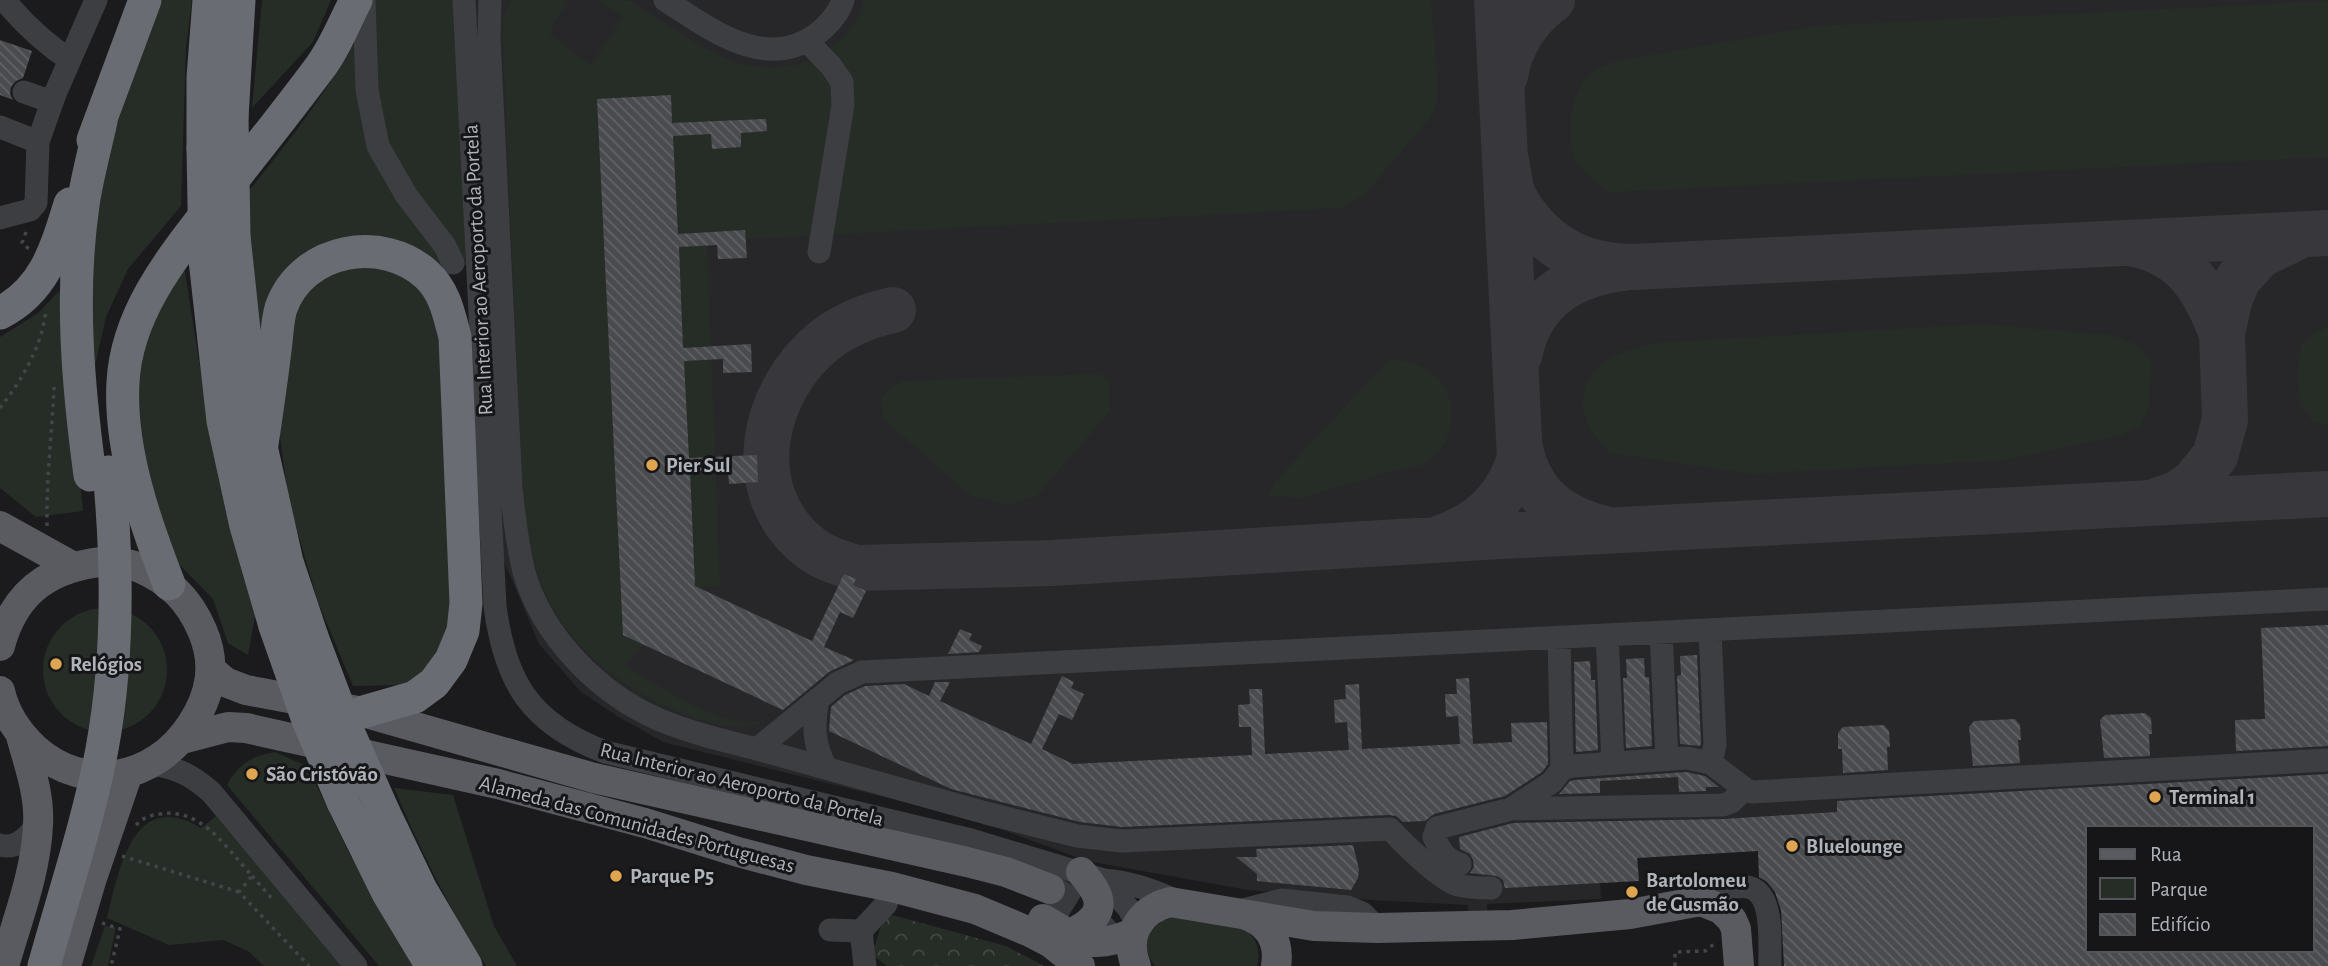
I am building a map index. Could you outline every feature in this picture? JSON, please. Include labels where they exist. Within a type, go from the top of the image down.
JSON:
[{"type":"highway","points":[[0,313],[22,298],[38,282],[52,260],[87,154],[145,0]]},
{"type":"highway","points":[[209,0],[203,77],[205,260],[223,421],[246,526],[275,626],[308,720],[343,802],[388,892],[432,966]]},
{"type":"highway","points":[[239,0],[232,117],[234,236],[252,406],[287,562],[346,727],[384,814],[421,890],[466,966]]},
{"type":"highway","points":[[169,583],[153,543],[122,421],[123,380],[132,335],[150,294],[172,258],[321,67],[356,0]]},
{"type":"highway","points":[[44,966],[102,748],[115,645],[115,537],[80,405],[76,333],[83,206],[101,121]]},
{"type":"highway","points":[[26,966],[72,800],[92,692],[98,598],[102,382],[107,350],[121,307],[137,276],[178,223],[263,141]]},
{"type":"highway","points":[[261,451],[281,308],[296,283],[317,264],[346,252],[377,251],[405,259],[428,276],[446,301],[455,337],[466,603],[463,632],[452,660],[434,682],[415,697],[363,712]]},
{"type":"main road","points":[[0,526],[72,566]]},
{"type":"main road","points":[[4,629],[23,598],[37,584],[72,566],[105,561],[138,567],[169,583],[193,610],[208,643],[211,670],[207,696],[182,738],[140,768],[107,776],[66,769],[47,759],[20,736]]},
{"type":"main road","points":[[0,585],[4,629]]},
{"type":"main road","name":"Alameda das Comunidades Portuguesas","points":[[211,670],[225,682],[246,690],[363,712],[594,778],[967,862],[1049,889]]},
{"type":"main road","points":[[1,700],[20,736],[34,783],[38,824],[30,875],[4,966]]},
{"type":"main road","name":"Alameda das Comunidades Portuguesas","points":[[182,738],[217,729],[246,728],[498,784],[645,823],[738,852],[806,870],[892,887],[987,914],[1060,939],[1080,966]]},
{"type":"main road","points":[[66,966],[91,881],[140,768]]},
{"type":"main road","points":[[594,778],[638,802],[735,834],[908,874],[1017,905],[1092,966]]},
{"type":"main road","points":[[1060,939],[1089,924],[1095,917],[1098,897],[1092,876]]},
{"type":"main road","points":[[1701,901],[1721,908],[1732,920],[1736,929],[1738,966]]},
{"type":"main road","name":"Rua Interior ao Aeroporto da Portela","points":[[1181,903],[1314,926],[1377,928],[1512,925],[1630,914],[1701,901]]},
{"type":"main road","points":[[1060,939],[1104,943],[1135,928],[1153,908],[1170,902],[1181,903]]},
{"type":"main road","name":"Rua Interior ao Aeroporto da Portela","points":[[1240,914],[1258,919],[1272,935],[1278,964]]},
{"type":"main road","points":[[1135,928],[1131,950],[1136,966]]},
{"type":"street","points":[[4,0],[24,25],[70,61]]},
{"type":"street","points":[[0,218],[34,207],[37,197],[14,137],[52,102],[96,0]]},
{"type":"street","points":[[364,0],[367,90],[378,145],[405,195],[445,246],[453,262]]},
{"type":"street","name":"Rua Interior ao Aeroporto da Portela","points":[[464,0],[495,606],[506,661],[528,701],[545,719],[565,733],[605,752],[971,840],[1092,876],[1124,881],[1181,903]]},
{"type":"street","points":[[490,0],[489,39],[515,532],[525,574],[547,624],[608,691],[659,720],[716,738],[1011,820],[1077,836],[1122,841],[1437,828],[1511,809],[1723,804],[1731,802],[1745,789]]},
{"type":"street","points":[[665,0],[730,40],[757,49],[786,48],[807,41],[826,27],[843,0]]},
{"type":"street","points":[[807,41],[842,82],[843,106],[819,253]]},
{"type":"street","points":[[24,92],[52,102]]},
{"type":"street","points":[[757,749],[838,683],[862,672],[2328,599]]},
{"type":"street","points":[[1710,630],[1715,744],[1711,763]]},
{"type":"street","points":[[1661,632],[1667,759]]},
{"type":"street","points":[[1607,635],[1613,762]]},
{"type":"street","points":[[1511,809],[1552,782],[1562,769],[1559,637]]},
{"type":"street","points":[[818,699],[813,722],[817,750],[826,768]]},
{"type":"street","points":[[1562,769],[1587,763],[1696,759],[1711,763],[1745,789],[1760,793],[2328,760]]},
{"type":"street","points":[[140,768],[172,768],[191,775],[211,792],[356,966]]},
{"type":"street","points":[[0,845],[14,845],[29,835],[38,824]]},
{"type":"street","points":[[1437,828],[1434,837],[1438,848],[1448,860],[1460,864]]},
{"type":"street","points":[[1390,829],[1414,853],[1455,884],[1491,888]]},
{"type":"street","points":[[1092,876],[1129,909],[1135,928]]},
{"type":"street","points":[[865,966],[861,931],[886,904],[892,887]]},
{"type":"street","points":[[1701,901],[1732,887],[1749,887],[1756,890],[1767,907],[1770,966]]},
{"type":"street","points":[[830,929],[861,931]]},
{"type":"path","points":[[0,408],[15,389],[37,349],[46,308]]},
{"type":"path","points":[[47,528],[46,489],[52,450],[54,383]]},
{"type":"path","points":[[142,819],[165,813],[188,817],[208,828],[252,876],[239,892]]},
{"type":"path","points":[[121,856],[239,892],[309,966]]},
{"type":"path","points":[[93,921],[120,929],[111,966]]},
{"type":"shaded area","points":[[475,0],[2328,0],[2328,966],[1792,966],[1786,849],[1638,858],[1639,881],[1600,883],[1601,899],[1487,904],[1487,917],[1468,917],[1468,905],[1248,890],[1087,861],[976,820],[663,742],[581,692],[539,644],[503,559],[499,522]]},
{"type":"green space","points":[[162,0],[192,0],[186,48],[181,206],[128,269],[106,317],[91,383],[91,255],[112,132]]},
{"type":"green space","points":[[262,0],[331,0],[313,42],[252,108]]},
{"type":"green space","points":[[376,0],[454,0],[466,264],[445,278],[311,257],[264,371],[254,284],[248,192],[334,76]]},
{"type":"green space","points":[[513,0],[562,0],[567,3],[552,26],[551,36],[591,65],[623,17],[598,0],[610,0],[630,1],[719,55],[736,62],[771,68],[802,63],[823,54],[849,30],[864,0],[1431,0],[1437,103],[1430,118],[1365,194],[1342,208],[707,241],[720,586],[693,589],[625,666],[689,703],[726,718],[758,722],[773,715],[764,722],[753,725],[727,726],[688,716],[656,702],[595,661],[563,624],[550,603],[533,558],[522,484],[502,20]]},
{"type":"green space","points":[[2328,1],[2328,157],[1608,192],[1582,170],[1572,150],[1570,125],[1580,87],[1596,69],[1617,61],[1814,26]]},
{"type":"green space","points":[[355,258],[420,282],[437,315],[457,597],[435,666],[405,685],[353,686],[318,602],[289,503],[280,437],[278,379],[296,309],[322,272]]},
{"type":"green space","points":[[184,266],[212,443],[255,616],[248,655],[228,643],[213,599],[169,554],[144,466],[136,393],[150,323]]},
{"type":"green space","points":[[67,283],[70,379],[83,511],[36,517],[0,488],[0,337],[38,313]]},
{"type":"green space","points":[[1983,324],[2113,335],[2139,346],[2152,363],[2149,407],[2140,426],[2121,435],[2006,460],[1753,474],[1610,453],[1590,428],[1585,415],[1585,388],[1601,365],[1616,355],[1652,343]]},
{"type":"green space","points":[[2328,327],[2328,426],[2313,422],[2300,404],[2297,375],[2301,346],[2313,333]]},
{"type":"green space","points":[[1390,358],[1426,369],[1440,380],[1446,389],[1451,405],[1450,427],[1438,454],[1422,464],[1301,498],[1268,496],[1275,482]]},
{"type":"green space","points":[[1102,375],[1110,383],[1110,411],[1037,496],[1009,505],[971,496],[885,420],[882,413],[883,395],[891,387],[904,381]]},
{"type":"green space","points":[[105,608],[129,613],[149,626],[162,646],[167,670],[162,694],[149,714],[129,727],[105,732],[81,727],[61,714],[48,694],[43,670],[48,646],[61,626],[81,613]]},
{"type":"green space","points":[[275,752],[307,766],[350,855],[414,966],[379,966],[227,785],[246,762]]},
{"type":"green space","points":[[394,788],[453,795],[494,926],[517,966],[486,966],[436,879]]},
{"type":"green space","points":[[216,816],[344,966],[264,966],[248,951],[223,940],[169,945],[107,918],[124,858],[144,826],[159,818],[178,818],[201,828]]},
{"type":"green space","points":[[885,913],[1006,946],[1044,966],[887,966],[872,955]]},
{"type":"green space","points":[[1175,915],[1245,929],[1258,948],[1257,966],[1155,966],[1147,949],[1149,935],[1159,923]]},
{"type":"green space","points":[[105,926],[116,927],[108,966],[91,966]]},
{"type":"building","points":[[0,40],[32,51],[23,78],[11,87],[13,100],[0,95]]},
{"type":"building","points":[[671,95],[672,123],[766,119],[767,131],[741,133],[741,147],[712,149],[711,134],[673,136],[678,234],[745,230],[747,258],[718,259],[717,245],[679,247],[683,348],[751,344],[752,372],[723,373],[723,359],[684,361],[689,458],[757,455],[758,482],[729,484],[728,470],[690,471],[695,586],[812,641],[844,574],[856,579],[853,585],[866,591],[853,618],[840,612],[824,647],[854,660],[829,672],[783,710],[623,635],[597,99]]},
{"type":"building","points":[[2328,625],[2328,746],[2236,751],[2235,720],[2265,719],[2261,628]]},
{"type":"building","points":[[960,629],[972,634],[969,640],[982,646],[979,652],[948,654]]},
{"type":"building","points":[[1697,655],[1700,746],[1680,744],[1677,676],[1681,675],[1680,656]]},
{"type":"building","points":[[1644,658],[1645,677],[1649,677],[1652,746],[1626,748],[1623,678],[1627,678],[1626,659]]},
{"type":"building","points":[[1590,661],[1591,680],[1595,680],[1598,750],[1576,752],[1574,662]]},
{"type":"building","points":[[1062,676],[1074,682],[1071,688],[1084,694],[1072,720],[1059,714],[1042,749],[1073,764],[1252,755],[1251,727],[1239,727],[1238,705],[1250,704],[1249,689],[1262,689],[1265,754],[1349,750],[1347,722],[1335,723],[1334,700],[1346,699],[1345,685],[1359,684],[1362,749],[1460,744],[1458,716],[1446,717],[1445,694],[1457,694],[1456,679],[1469,678],[1473,744],[1512,742],[1511,723],[1547,722],[1548,764],[1542,772],[1505,796],[1434,814],[1425,821],[1403,822],[1396,816],[1389,815],[1122,827],[1080,822],[951,789],[829,731],[831,707],[845,695],[865,686],[904,684],[929,696],[935,682],[950,682],[940,701],[1031,744]]},
{"type":"building","points":[[2145,713],[2151,718],[2150,756],[2104,758],[2100,720],[2105,715]]},
{"type":"building","points":[[2015,719],[2020,725],[2020,763],[1973,766],[1969,727],[1974,721]]},
{"type":"building","points":[[1884,725],[1889,731],[1888,770],[1843,773],[1838,733],[1843,727]]},
{"type":"building","points":[[1686,772],[1705,776],[1719,787],[1706,787],[1706,791],[1679,792],[1678,777],[1600,781],[1600,793],[1559,794],[1570,781],[1575,780]]},
{"type":"building","name":"Terminal 1","points":[[2328,774],[2328,966],[1784,966],[1781,910],[1775,892],[1759,877],[1758,851],[1637,858],[1639,881],[1505,888],[1503,880],[1497,876],[1470,873],[1474,867],[1473,860],[1470,854],[1460,849],[1459,837],[1513,823],[1723,819],[1837,812],[1837,801]]},
{"type":"building","points":[[1353,845],[1359,869],[1358,878],[1351,890],[1257,881],[1257,874],[1236,857],[1257,857],[1256,849]]},
{"type":"taxiway","points":[[1443,537],[1470,525],[1492,507],[1508,485],[1520,458],[1497,0]]},
{"type":"taxiway","points":[[1505,76],[1515,43],[1521,33],[1535,15],[1552,0]]},
{"type":"taxiway","points":[[1506,161],[1513,195],[1538,230],[1570,253],[1606,265],[1633,267],[2328,233]]},
{"type":"taxiway","points":[[2154,502],[2177,494],[2193,483],[2215,456],[2225,420],[2222,334],[2229,301],[2238,279],[2260,255],[2297,237]]},
{"type":"taxiway","points":[[2134,244],[2167,256],[2191,276],[2208,302],[2222,334]]},
{"type":"taxiway","points":[[1519,356],[1532,320],[1555,294],[1586,277],[1623,268]]},
{"type":"taxiway","points":[[893,310],[866,318],[841,330],[825,340],[803,361],[786,386],[774,413],[767,441],[767,470],[773,498],[787,523],[813,550],[831,560],[857,568],[1052,563],[1483,537],[2328,494]]},
{"type":"taxiway","points":[[1520,448],[1531,479],[1549,502],[1574,518],[1605,529]]},
{"type":"tunnel","points":[[1050,889],[1087,912],[1109,938]]},
{"type":"place","name":"Pier Sul","points":[[652,465]]},
{"type":"place","name":"Relógios","points":[[56,664]]},
{"type":"place","name":"São Cristóvão","points":[[252,774]]},
{"type":"place","name":"Terminal 1","points":[[2155,797]]},
{"type":"place","name":"Bluelounge","points":[[1792,846]]},
{"type":"place","name":"Parque P5","points":[[616,876]]},
{"type":"place","name":"Bartolomeu de Gusmão","points":[[1632,892]]}]
